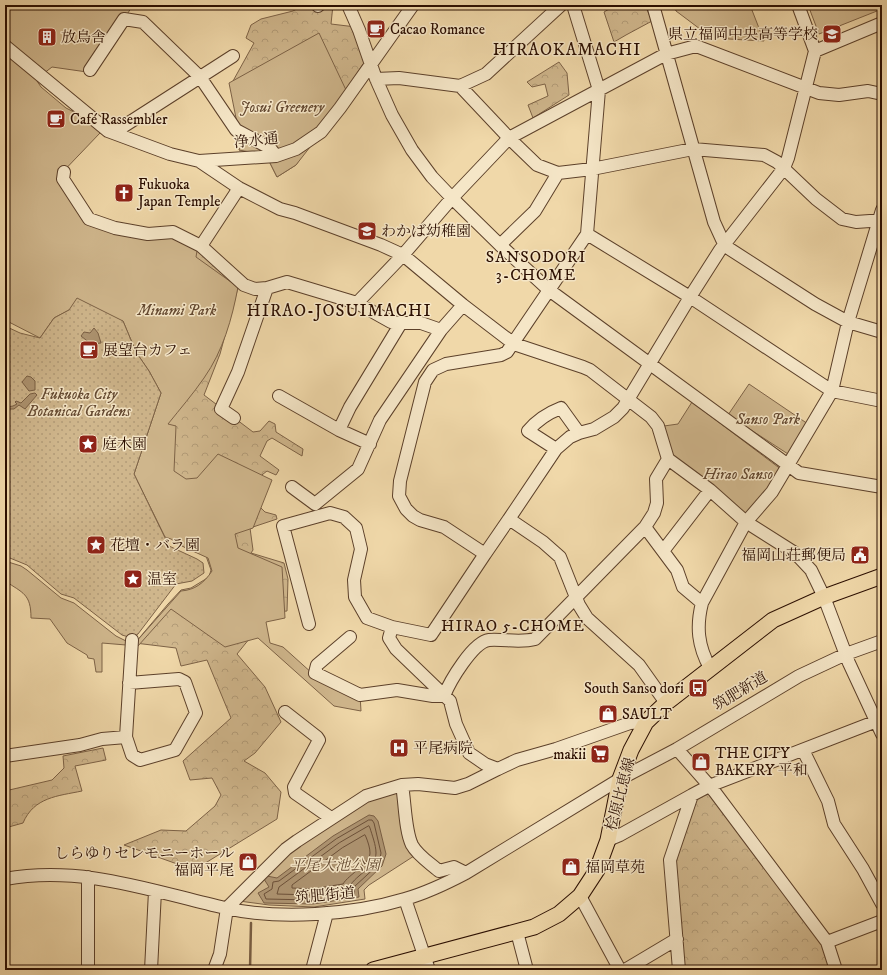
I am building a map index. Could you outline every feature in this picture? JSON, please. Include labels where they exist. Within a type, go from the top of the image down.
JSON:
[{"type":"main road","name":"桧原比恵線","points":[[373,970],[426,963],[534,927],[559,914],[580,896],[597,870],[608,840],[620,780],[631,750],[646,722],[666,702],[773,620],[824,597],[882,576]]},
{"type":"street","points":[[348,5],[359,30],[376,79],[392,115],[412,150],[432,177],[452,198],[549,290],[787,466],[799,473],[882,486]]},
{"type":"street","name":"浄水通","points":[[5,46],[108,131],[170,154],[199,161],[276,156],[296,150],[321,132],[340,108],[413,5]]},
{"type":"street","points":[[376,79],[399,78],[460,86],[486,74],[561,5]]},
{"type":"street","points":[[485,554],[444,527],[420,520],[413,516],[406,509],[399,496],[400,481],[425,382],[433,370],[446,364],[501,355],[507,352],[514,344],[587,234],[599,90],[572,5]]},
{"type":"street","points":[[653,5],[714,222],[725,246],[815,304],[848,322],[882,332]]},
{"type":"street","points":[[309,624],[283,526],[330,513],[344,517],[356,528],[361,549],[354,580],[355,597],[367,618],[392,627],[431,635],[556,449],[570,437],[594,429],[614,417],[623,408],[690,297],[725,246],[784,168],[788,158],[815,51],[798,5]]},
{"type":"street","points":[[90,70],[124,19],[143,22],[200,77],[236,130],[270,148],[276,156]]},
{"type":"street","points":[[815,51],[882,23]]},
{"type":"street","points":[[357,303],[403,255],[452,198],[509,138],[666,54],[696,46],[819,93],[839,95],[868,91],[882,94]]},
{"type":"street","points":[[108,131],[124,126],[233,56]]},
{"type":"street","points":[[460,86],[509,138],[537,165],[558,173],[592,169],[693,150],[764,156],[777,162],[816,199],[842,219],[856,222],[881,218],[848,322],[832,392],[772,492],[746,522],[702,603],[698,618],[698,630],[700,644],[710,668]]},
{"type":"street","points":[[199,161],[239,188],[280,209],[295,213],[381,245],[403,255],[463,305],[514,344],[590,370],[650,417],[658,426],[668,459],[710,490],[746,522],[796,553],[811,570],[824,597],[846,654],[879,720],[882,734]]},
{"type":"street","points":[[64,172],[63,179],[89,219],[115,228],[148,234],[173,232],[201,246],[244,285],[255,289],[267,288],[287,282],[357,303],[391,322],[421,323],[441,330]]},
{"type":"street","points":[[500,245],[535,211],[558,173]]},
{"type":"street","points":[[201,246],[239,188]]},
{"type":"street","points":[[587,234],[690,297],[832,392],[882,401]]},
{"type":"street","points":[[234,418],[222,409],[238,372],[267,288]]},
{"type":"street","points":[[292,487],[315,504],[358,469],[380,420],[441,330],[463,305]]},
{"type":"street","points":[[339,430],[350,407],[401,323]]},
{"type":"street","points":[[279,396],[339,430],[370,444]]},
{"type":"street","points":[[556,449],[528,431],[533,425],[549,413],[561,408],[579,433]]},
{"type":"street","points":[[444,696],[456,673],[480,643],[487,640],[528,641],[535,638],[645,527],[654,513],[657,503],[656,479],[668,459]]},
{"type":"street","points":[[663,551],[710,490]]},
{"type":"street","points":[[509,519],[543,542],[560,557],[576,598],[588,618],[639,665],[666,702]]},
{"type":"street","points":[[645,527],[677,570],[683,587],[702,603]]},
{"type":"street","points":[[392,627],[389,638],[396,649],[450,701],[456,724],[469,753],[485,764],[498,770]]},
{"type":"street","points":[[350,637],[317,665],[314,673],[360,695],[397,690],[433,696],[444,696]]},
{"type":"street","points":[[129,683],[179,679],[185,682],[196,713],[175,750],[140,760],[132,756],[126,737],[129,683],[132,640]]},
{"type":"street","name":"筑肥新道","points":[[620,780],[677,749],[799,676],[846,654],[882,641]]},
{"type":"street","points":[[285,712],[319,740],[294,787],[295,793],[331,818]]},
{"type":"street","points":[[608,840],[620,835],[709,786],[879,720]]},
{"type":"street","points":[[214,970],[220,954],[227,908],[286,849],[366,796],[402,786],[418,784],[449,789],[455,788],[468,784],[517,760],[556,749],[630,723],[646,722]]},
{"type":"street","points":[[5,756],[80,745],[102,739],[126,737]]},
{"type":"street","points":[[677,749],[709,786],[827,942],[836,970]]},
{"type":"street","points":[[803,750],[828,801],[834,824],[863,869],[882,904]]},
{"type":"street","name":"筑肥街道","points":[[5,879],[42,875],[88,877],[112,880],[227,908],[270,914],[326,913],[374,906],[405,899],[445,884],[466,873],[620,780]]},
{"type":"street","points":[[402,786],[409,834],[412,844],[418,853],[439,871],[454,866],[466,873]]},
{"type":"street","points":[[679,970],[670,860],[692,795]]},
{"type":"street","points":[[88,877],[88,970]]},
{"type":"street","points":[[151,970],[155,891]]},
{"type":"street","points":[[580,896],[620,970]]},
{"type":"street","points":[[405,899],[426,963]]},
{"type":"street","name":"筑肥街道","points":[[312,970],[326,913]]},
{"type":"street","points":[[827,942],[882,920]]},
{"type":"street","points":[[517,932],[527,970]]},
{"type":"street","points":[[625,970],[677,939]]},
{"type":"green space","name":"Minami Park","points":[[5,5],[133,5],[87,72],[52,67],[37,81],[41,87],[66,108],[80,115],[99,129],[100,133],[56,179],[63,182],[86,221],[145,230],[174,238],[197,251],[196,257],[238,287],[230,323],[222,346],[211,368],[168,424],[176,426],[174,471],[186,479],[197,478],[218,454],[272,480],[253,528],[235,534],[238,548],[282,567],[285,618],[266,622],[270,643],[283,647],[313,674],[360,695],[361,711],[334,706],[258,638],[225,647],[171,609],[138,646],[102,643],[102,672],[96,672],[94,659],[88,658],[87,655],[67,643],[50,619],[31,618],[31,610],[28,599],[25,595],[5,581],[5,561],[21,566],[61,598],[74,603],[116,636],[126,641],[135,643],[181,591],[191,589],[199,585],[212,571],[208,558],[165,537],[134,474],[161,393],[149,371],[136,352],[123,321],[69,310],[54,318],[40,338],[5,320]]},
{"type":"green space","name":"Josui Greenery","points":[[304,5],[333,5],[331,24],[356,27],[365,61],[296,165],[277,177],[266,155],[239,150],[272,102],[233,81],[254,43],[246,38],[251,25],[261,19],[293,11]]},
{"type":"green space","points":[[616,5],[645,5],[652,21],[614,42],[604,12]]},
{"type":"green space","points":[[674,5],[750,5],[764,41],[729,39],[704,32],[676,11]]},
{"type":"green space","points":[[808,5],[882,5],[882,9],[819,34]]},
{"type":"green space","name":"Josui Greenery","points":[[319,33],[346,90],[342,106],[296,165],[277,177],[266,155],[239,150],[241,143],[229,83]]},
{"type":"green space","points":[[559,62],[567,73],[569,95],[533,118],[528,105],[548,96],[545,84],[532,87],[527,82]]},
{"type":"green space","points":[[189,243],[239,284],[220,354],[204,395],[253,432],[260,431],[269,421],[275,424],[276,432],[303,449],[302,456],[272,438],[267,441],[260,456],[279,470],[276,475],[267,471],[258,478],[253,500],[265,512],[276,515],[277,519],[250,528],[253,550],[251,553],[284,563],[288,579],[287,611],[264,613],[254,633],[237,654],[265,687],[281,722],[255,753],[244,761],[265,773],[281,792],[277,819],[194,870],[124,845],[161,830],[186,831],[215,806],[221,795],[212,778],[190,780],[183,761],[231,718],[207,660],[181,666],[176,648],[135,643],[181,590],[191,588],[209,577],[211,570],[206,556],[175,543],[169,502],[159,479]]},
{"type":"green space","name":"Fukuoka City Botanical Gardens","points":[[77,298],[123,321],[136,352],[149,371],[161,393],[134,474],[169,546],[203,563],[204,573],[192,581],[176,584],[138,634],[132,638],[122,635],[74,598],[61,594],[27,565],[5,556],[5,326],[20,333],[40,338],[54,318],[69,310]]},
{"type":"green space","name":"Sanso Park","points":[[749,384],[808,424],[788,454],[728,415]]},
{"type":"green space","name":"Hirao Sanso","points":[[692,402],[782,470],[747,518],[672,458],[664,426],[678,424]]},
{"type":"green space","points":[[103,748],[106,760],[75,766],[82,791],[64,794],[48,799],[33,808],[23,823],[5,828],[5,791],[52,780],[64,768],[63,756]]},
{"type":"green space","name":"平尾大池公園","points":[[400,789],[414,856],[369,885],[364,890],[365,899],[314,907],[269,905],[239,901],[290,850],[379,795]]},
{"type":"green space","points":[[709,791],[823,941],[833,970],[683,970],[674,860],[694,800]]},
{"type":"water","points":[[94,328],[98,333],[101,343],[91,344],[81,336],[84,332],[90,333]]},
{"type":"water","points":[[27,376],[31,377],[35,381],[35,390],[29,391],[22,382]]},
{"type":"water","points":[[35,393],[37,395],[25,409],[19,405],[14,409],[7,409],[7,407],[17,404],[15,402],[16,401],[21,403],[30,394]]},
{"type":"water","points":[[369,815],[374,816],[378,821],[386,854],[382,866],[358,889],[359,897],[313,904],[264,903],[258,893],[269,887],[264,879],[267,876],[277,878],[333,836]]},
{"type":"waterway","points":[[250,970],[251,923]]},
{"type":"place","name":"Cacao Romance","points":[[376,29]]},
{"type":"place","name":"県立福岡中央高等学校","points":[[832,34]]},
{"type":"place","name":"放鳥舎","points":[[47,37]]},
{"type":"place","name":"Café Rassembler","points":[[56,119]]},
{"type":"place","name":"Fukuoka Japan Temple","points":[[124,193]]},
{"type":"place","name":"わかば幼稚園","points":[[367,231]]},
{"type":"place","name":"展望台カフェ","points":[[89,350]]},
{"type":"place","name":"庭木園","points":[[88,444]]},
{"type":"place","name":"花壇・バラ園","points":[[96,545]]},
{"type":"place","name":"福岡山荘郵便局","points":[[860,555]]},
{"type":"place","name":"温室","points":[[133,579]]},
{"type":"place","name":"South Sanso dori","points":[[698,688]]},
{"type":"place","name":"SAULT","points":[[608,714]]},
{"type":"place","name":"平尾病院","points":[[399,748]]},
{"type":"place","name":"makii","points":[[600,754]]},
{"type":"place","name":"THE CITY BAKERY 平和","points":[[701,762]]},
{"type":"place","name":"しらゆりセレモニーホール 福岡平尾","points":[[248,862]]},
{"type":"place","name":"福岡草苑","points":[[571,867]]},
{"type":"district","name":"HIRAOKAMACHI","points":[[567,49]]},
{"type":"district","name":"SANSODORI 3-CHOME","points":[[536,265]]},
{"type":"district","name":"HIRAO-JOSUIMACHI","points":[[339,310]]},
{"type":"district","name":"HIRAO 5-CHOME","points":[[513,625]]}]
